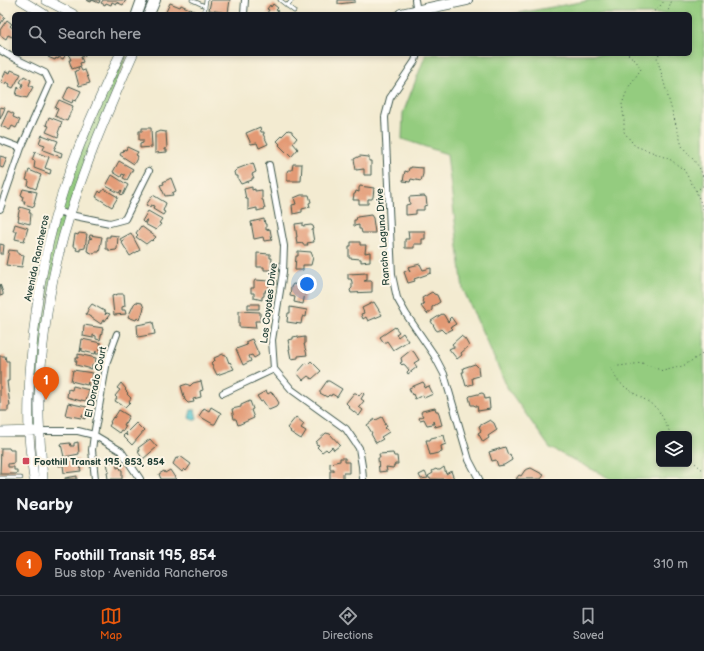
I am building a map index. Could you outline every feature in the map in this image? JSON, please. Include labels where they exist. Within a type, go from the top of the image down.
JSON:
[{"type":"main road","points":[[21,0],[41,12]]},
{"type":"main road","points":[[46,0],[69,12]]},
{"type":"main road","points":[[138,12],[142,0]]},
{"type":"main road","points":[[150,12],[155,0]]},
{"type":"main road","points":[[417,12],[467,0]]},
{"type":"main road","name":"Avenida Rancheros","points":[[34,479],[29,431],[29,386],[38,297],[46,254],[57,211],[80,144],[119,56]]},
{"type":"main road","points":[[43,479],[39,431],[39,397],[48,314],[56,265],[70,215],[87,166],[132,56]]},
{"type":"main road","points":[[0,432],[39,431]]},
{"type":"street","points":[[244,12],[245,0]]},
{"type":"street","points":[[415,0],[417,12]]},
{"type":"street","points":[[0,50],[45,74],[50,83],[21,148],[0,209]]},
{"type":"street","name":"Rancho Laguna Drive","points":[[416,56],[415,61],[390,98],[384,117],[392,275],[397,298],[434,355],[444,374],[469,460],[479,479]]},
{"type":"street","points":[[0,140],[21,148]]},
{"type":"street","name":"Los Coyotes Drive","points":[[269,165],[284,246],[283,272],[272,340],[274,369]]},
{"type":"street","points":[[57,211],[110,223],[126,220],[149,171]]},
{"type":"street","name":"El Dorado Court","points":[[95,479],[93,461],[94,435],[108,361],[117,334]]},
{"type":"street","points":[[223,393],[274,369],[292,390],[346,429],[359,448],[363,479]]},
{"type":"street","points":[[39,431],[78,431],[94,435],[121,451],[140,479]]},
{"type":"lane","points":[[192,0],[205,6]]},
{"type":"lane","points":[[204,12],[206,0]]},
{"type":"lane","points":[[280,0],[294,11]]},
{"type":"lane","points":[[287,6],[292,0]]},
{"type":"lane","points":[[0,478],[21,478]]},
{"type":"path","points":[[653,12],[665,0]]},
{"type":"path","points":[[668,12],[672,0]]},
{"type":"path","points":[[630,56],[636,61],[641,69],[628,88],[622,104],[624,132],[635,146],[671,160],[684,170],[696,191],[704,211]]},
{"type":"path","points":[[658,56],[661,72],[682,146],[697,163],[703,173],[704,180]]},
{"type":"path","points":[[696,191],[704,185]]},
{"type":"path","points":[[669,431],[657,408],[626,388],[613,374],[611,366],[642,363],[663,371],[683,366],[704,353]]},
{"type":"path","points":[[692,461],[704,471]]},
{"type":"green space","points":[[592,0],[704,0],[704,479],[611,479],[550,448],[508,389],[463,289],[447,154],[402,139],[403,113],[425,56],[692,56],[692,12],[524,12]]},
{"type":"green space","points":[[126,56],[69,213],[59,209],[96,108]]},
{"type":"green space","points":[[58,213],[69,216],[50,296],[38,430],[31,429],[39,297]]},
{"type":"water","points":[[191,410],[195,410],[196,420],[189,418]]},
{"type":"building","points":[[92,0],[100,0],[99,3]]},
{"type":"building","points":[[103,0],[126,0],[123,5],[112,2],[111,5],[106,3],[105,5],[101,3]]},
{"type":"building","points":[[211,0],[230,0],[228,12],[209,10]]},
{"type":"building","points":[[338,0],[355,0],[355,2],[338,4]]},
{"type":"building","points":[[170,3],[180,7],[181,5],[196,12],[166,12]]},
{"type":"building","points":[[273,4],[278,8],[276,10],[277,12],[268,12],[269,10],[267,9],[270,5],[271,7]]},
{"type":"building","points":[[0,13],[5,17],[0,25]]},
{"type":"building","points":[[7,20],[12,24],[10,26],[12,28],[12,37],[8,35],[6,39],[0,35],[0,30]]},
{"type":"building","points":[[65,56],[63,59],[59,57],[55,60],[48,57]]},
{"type":"building","points":[[69,56],[85,56],[81,57],[83,62],[80,63],[81,66],[72,69],[69,60],[71,60]]},
{"type":"building","points":[[80,67],[82,71],[85,70],[90,83],[79,86],[75,71],[79,70],[78,68]]},
{"type":"building","points":[[11,70],[21,74],[13,88],[6,82],[5,84],[1,82],[6,71],[10,73]]},
{"type":"building","points":[[24,76],[31,80],[29,85],[33,87],[27,98],[16,95],[18,87],[21,89],[23,84],[20,82]]},
{"type":"building","points":[[69,86],[81,91],[76,101],[73,100],[72,103],[63,99]]},
{"type":"building","points":[[59,100],[73,106],[67,121],[55,116],[58,109],[55,108]]},
{"type":"building","points":[[0,107],[5,108],[0,119]]},
{"type":"building","points":[[8,111],[14,114],[13,117],[20,120],[16,128],[12,126],[10,130],[1,126]]},
{"type":"building","points":[[49,117],[62,122],[58,137],[46,132],[49,126],[46,125]]},
{"type":"building","points":[[260,127],[261,132],[264,132],[263,134],[268,144],[259,148],[257,143],[251,144],[246,133]]},
{"type":"building","points":[[142,128],[151,128],[152,147],[140,148],[140,144],[143,143],[143,140],[139,140],[139,131],[142,131]]},
{"type":"building","points":[[288,130],[292,131],[297,138],[293,143],[298,149],[291,157],[277,141]]},
{"type":"building","points":[[160,131],[166,132],[167,148],[164,150],[167,150],[167,152],[155,153],[155,133]]},
{"type":"building","points":[[42,135],[58,141],[54,150],[62,153],[61,157],[43,150],[45,145],[39,143]]},
{"type":"building","points":[[127,147],[138,152],[136,155],[138,156],[134,164],[120,155],[124,149],[126,150]]},
{"type":"building","points":[[35,152],[49,157],[45,168],[51,170],[50,174],[34,168],[35,161],[32,160]]},
{"type":"building","points":[[0,156],[7,158],[3,168],[0,167]]},
{"type":"building","points":[[360,156],[369,157],[369,161],[371,161],[371,175],[364,175],[364,169],[356,170],[354,159]]},
{"type":"building","points":[[119,161],[133,169],[127,180],[123,178],[125,175],[122,174],[121,177],[113,172]]},
{"type":"building","points":[[253,163],[256,172],[252,174],[254,178],[241,184],[238,176],[235,176],[234,172],[237,169]]},
{"type":"building","points":[[293,164],[302,164],[301,181],[287,181],[287,172],[288,170],[292,170]]},
{"type":"building","points":[[409,168],[423,168],[421,181],[411,179],[410,182],[403,181],[405,171],[408,172]]},
{"type":"building","points":[[29,170],[41,175],[36,189],[28,186],[29,181],[26,180]]},
{"type":"building","points":[[112,175],[128,185],[123,195],[120,194],[122,191],[121,190],[119,193],[106,186]]},
{"type":"building","points":[[171,178],[176,191],[172,193],[173,195],[165,196],[160,185],[164,184],[163,182]]},
{"type":"building","points":[[360,186],[374,188],[373,197],[372,199],[368,199],[368,204],[359,204],[359,200],[353,200],[356,191],[359,192]]},
{"type":"building","points":[[252,187],[252,190],[255,189],[255,191],[262,190],[262,200],[265,209],[257,211],[257,208],[248,210],[248,199],[246,199],[244,189]]},
{"type":"building","points":[[23,189],[37,192],[34,207],[24,204],[25,201],[22,201],[23,196],[21,195]]},
{"type":"building","points":[[104,189],[118,197],[112,207],[96,197],[99,191],[101,193]]},
{"type":"building","points":[[153,195],[166,203],[163,211],[165,212],[163,215],[153,209],[154,206],[151,205],[150,207],[146,205]]},
{"type":"building","points":[[301,195],[309,195],[311,202],[309,203],[310,207],[302,209],[302,212],[293,214],[292,205],[296,204],[294,198]]},
{"type":"building","points":[[409,197],[426,197],[427,205],[424,206],[424,210],[416,210],[416,214],[406,215],[406,205],[410,204]]},
{"type":"building","points":[[20,207],[30,210],[30,224],[18,221]]},
{"type":"building","points":[[148,211],[162,219],[159,223],[161,224],[156,230],[145,224],[147,220],[144,223],[142,221]]},
{"type":"building","points":[[371,215],[373,218],[375,233],[362,233],[361,229],[359,229],[359,225],[354,226],[354,220],[356,220],[357,217]]},
{"type":"building","points":[[264,219],[266,230],[270,229],[272,240],[264,241],[263,237],[254,239],[251,222]]},
{"type":"building","points":[[303,223],[303,226],[311,225],[314,229],[312,230],[314,242],[307,243],[308,245],[303,245],[303,243],[297,244],[295,224]]},
{"type":"building","points":[[15,224],[28,228],[24,241],[15,239],[17,231],[13,231]]},
{"type":"building","points":[[141,226],[156,237],[146,244],[136,237],[138,235],[136,233]]},
{"type":"building","points":[[408,231],[425,231],[425,239],[422,239],[422,244],[414,244],[414,248],[405,248],[405,239],[409,239]]},
{"type":"building","points":[[79,233],[87,234],[85,248],[80,249],[80,251],[76,250],[77,248],[73,246],[75,234],[78,235]]},
{"type":"building","points":[[131,233],[140,250],[130,256],[122,243],[125,240],[122,242],[120,239]]},
{"type":"building","points":[[90,235],[102,237],[99,252],[95,252],[94,254],[87,251],[89,239],[92,238],[89,238]]},
{"type":"building","points":[[110,235],[118,236],[116,250],[109,251],[109,249],[106,249],[106,237],[110,237]]},
{"type":"building","points":[[351,242],[360,242],[360,245],[366,245],[365,253],[370,252],[370,261],[361,262],[361,259],[349,258],[349,246],[351,246]]},
{"type":"building","points":[[0,244],[4,245],[3,254],[0,254]]},
{"type":"building","points":[[9,250],[18,251],[18,254],[24,255],[22,267],[6,265]]},
{"type":"building","points":[[298,251],[311,252],[313,257],[311,265],[303,265],[303,270],[295,270]]},
{"type":"building","points":[[257,253],[270,254],[270,258],[272,258],[271,270],[264,270],[264,267],[257,267]]},
{"type":"building","points":[[420,264],[423,270],[431,268],[431,273],[414,279],[415,281],[408,283],[404,272],[408,270],[410,272],[408,267]]},
{"type":"building","points":[[367,273],[367,280],[364,281],[372,281],[372,292],[351,293],[350,290],[352,288],[352,282],[351,279],[348,279],[348,274]]},
{"type":"building","points":[[255,280],[269,281],[269,290],[265,290],[266,292],[264,292],[262,300],[254,298],[254,293],[251,293],[251,288],[254,288]]},
{"type":"building","points":[[0,284],[3,295],[0,296]]},
{"type":"building","points":[[293,284],[305,286],[306,288],[303,304],[294,302],[295,297],[290,296],[291,287]]},
{"type":"building","points":[[432,292],[437,295],[440,302],[432,307],[432,310],[427,314],[421,306],[424,304],[422,298]]},
{"type":"building","points":[[124,294],[125,306],[122,307],[122,310],[125,310],[126,314],[114,315],[112,296]]},
{"type":"building","points":[[136,302],[142,303],[144,308],[140,320],[137,318],[136,320],[128,317]]},
{"type":"building","points":[[374,302],[382,315],[368,321],[366,317],[363,319],[361,314],[364,313],[362,308]]},
{"type":"building","points":[[92,304],[106,312],[105,315],[107,313],[110,314],[101,324],[86,314]]},
{"type":"building","points":[[248,304],[259,304],[259,309],[248,309]]},
{"type":"building","points":[[290,307],[307,310],[306,317],[303,316],[301,324],[287,322]]},
{"type":"building","points":[[239,311],[260,312],[260,321],[255,321],[256,328],[239,327]]},
{"type":"building","points":[[442,314],[448,322],[451,317],[456,324],[451,327],[453,329],[445,333],[441,329],[438,331],[436,330],[431,321]]},
{"type":"building","points":[[153,322],[155,334],[138,337],[137,325]]},
{"type":"building","points":[[84,325],[103,328],[100,340],[96,339],[96,336],[93,335],[93,338],[83,336]]},
{"type":"building","points":[[395,327],[399,332],[396,334],[398,337],[403,333],[408,341],[393,350],[387,341],[384,343],[380,337]]},
{"type":"building","points":[[298,336],[298,338],[305,337],[304,344],[307,355],[298,356],[298,358],[291,359],[288,340]]},
{"type":"building","points":[[461,336],[465,339],[469,346],[457,359],[449,349],[453,347],[455,348],[452,344]]},
{"type":"building","points":[[82,339],[101,343],[99,354],[96,354],[96,351],[95,354],[82,351],[82,348],[80,352]]},
{"type":"building","points":[[252,339],[259,355],[254,358],[252,355],[249,356],[251,361],[243,365],[236,349],[247,345],[245,342]]},
{"type":"building","points":[[411,350],[419,360],[414,363],[417,367],[408,374],[407,372],[409,370],[405,365],[400,363],[402,362],[401,358]]},
{"type":"building","points":[[78,354],[96,358],[95,366],[92,365],[92,369],[76,365],[77,361],[75,361],[75,358],[78,358]]},
{"type":"building","points":[[223,354],[226,355],[229,363],[230,362],[234,369],[217,375],[211,363],[214,360],[215,361],[214,358]]},
{"type":"building","points":[[0,356],[5,356],[6,361],[9,361],[9,381],[7,381],[10,406],[8,406],[8,411],[0,411]]},
{"type":"building","points":[[311,361],[321,371],[312,379],[308,376],[303,380],[297,373],[306,363],[308,364]]},
{"type":"building","points":[[475,364],[478,367],[479,376],[472,378],[473,384],[466,386],[462,372],[464,372],[463,368]]},
{"type":"building","points":[[73,370],[93,373],[91,386],[88,385],[88,382],[87,385],[71,381]]},
{"type":"building","points":[[201,381],[203,390],[200,391],[201,397],[193,399],[194,402],[188,403],[185,400],[181,386],[187,384],[190,386],[193,383]]},
{"type":"building","points":[[327,381],[342,389],[337,397],[332,394],[331,396],[329,395],[327,397],[320,393]]},
{"type":"building","points":[[423,382],[425,385],[424,388],[429,386],[433,394],[424,398],[423,395],[415,399],[409,388]]},
{"type":"building","points":[[121,383],[131,398],[129,401],[130,402],[125,407],[115,401],[117,398],[115,396],[120,390],[117,388]]},
{"type":"building","points":[[73,386],[89,390],[86,401],[67,397],[68,389],[72,390]]},
{"type":"building","points":[[266,391],[268,394],[271,392],[272,394],[273,393],[279,403],[276,407],[269,410],[263,401],[261,402],[257,396]]},
{"type":"building","points":[[362,392],[364,394],[361,399],[364,401],[359,407],[363,410],[359,416],[348,407],[349,406],[346,403],[354,393],[359,396]]},
{"type":"building","points":[[482,393],[484,394],[485,399],[489,398],[490,409],[478,411],[477,406],[471,405],[469,397]]},
{"type":"building","points":[[250,401],[254,418],[238,425],[236,419],[234,419],[232,409],[241,407],[241,405]]},
{"type":"building","points":[[68,403],[87,407],[85,419],[82,418],[83,415],[81,418],[65,415]]},
{"type":"building","points":[[211,407],[221,413],[215,424],[199,416],[204,408],[209,411]]},
{"type":"building","points":[[435,408],[436,411],[438,411],[442,425],[435,427],[433,421],[433,424],[427,425],[424,419],[420,420],[419,418],[423,416],[421,413],[422,411]]},
{"type":"building","points":[[119,410],[129,416],[124,425],[126,426],[123,431],[121,430],[119,433],[109,426],[113,417],[114,418]]},
{"type":"building","points":[[296,417],[304,424],[301,428],[306,431],[301,439],[290,432],[291,431],[287,428]]},
{"type":"building","points":[[382,417],[385,423],[384,425],[386,424],[387,426],[385,428],[389,432],[381,437],[383,439],[376,443],[367,425],[375,419],[376,420]]},
{"type":"building","points":[[490,420],[494,423],[497,430],[488,436],[489,438],[483,442],[478,433],[481,431],[479,426]]},
{"type":"building","points":[[136,423],[144,431],[132,445],[123,436],[125,434],[127,436],[126,433]]},
{"type":"building","points":[[326,433],[330,434],[340,445],[334,450],[332,447],[328,451],[326,449],[322,452],[317,447],[319,445],[316,444],[316,442]]},
{"type":"building","points":[[444,435],[446,444],[441,446],[442,452],[430,455],[426,440]]},
{"type":"building","points":[[150,439],[157,447],[143,459],[138,452],[140,451],[138,448]]},
{"type":"building","points":[[78,442],[79,454],[64,457],[61,444],[70,443],[71,446],[74,446],[74,443]]},
{"type":"building","points":[[505,447],[512,460],[504,465],[498,466],[496,460],[492,461],[489,452]]},
{"type":"building","points":[[1,448],[9,448],[10,450],[14,450],[14,463],[8,464],[8,467],[14,467],[14,470],[17,470],[17,474],[0,474]]},
{"type":"building","points":[[393,453],[394,456],[397,456],[398,464],[395,464],[393,468],[386,467],[387,471],[379,472],[379,454]]},
{"type":"building","points":[[180,456],[191,464],[186,471],[184,469],[182,472],[173,464],[176,458],[178,459]]},
{"type":"building","points":[[340,458],[345,458],[345,462],[349,462],[349,473],[343,473],[343,479],[330,479],[330,471],[334,471],[334,469],[330,469],[330,463],[340,461]]},
{"type":"building","points":[[78,459],[81,471],[64,473],[63,465],[59,466],[58,463],[62,461]]},
{"type":"building","points":[[116,461],[117,468],[120,467],[122,470],[122,479],[108,479],[107,472],[109,472],[107,463]]},
{"type":"building","points":[[444,467],[446,474],[451,471],[454,479],[430,479],[428,476],[433,473],[432,471],[436,469],[440,470]]},
{"type":"building","points":[[531,468],[544,475],[541,479],[516,479],[519,475],[521,476],[525,470]]},
{"type":"building","points":[[170,470],[176,479],[161,479],[159,474]]},
{"type":"building","points":[[425,472],[428,478],[421,479],[419,475]]},
{"type":"building","points":[[77,476],[77,479],[65,479],[65,478]]},
{"type":"place","name":"Foothill Transit 195, 854","points":[[46,400]]},
{"type":"place","name":"Foothill Transit 195, 853, 854","points":[[26,461]]}]
